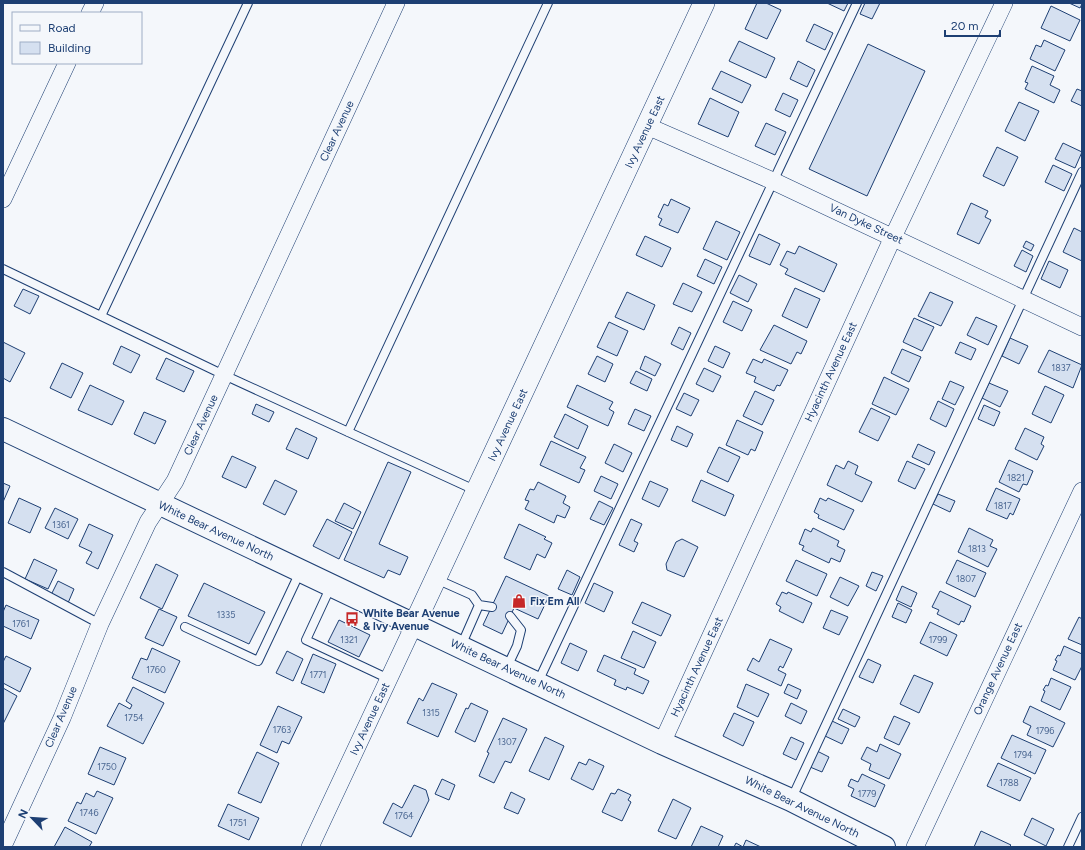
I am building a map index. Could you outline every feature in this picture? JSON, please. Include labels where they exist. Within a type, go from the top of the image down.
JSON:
[{"type":"main road","name":"White Bear Avenue North","points":[[3,429],[662,743],[791,800],[884,847]]},
{"type":"street","name":"Clear Avenue","points":[[3,846],[62,718],[100,624],[148,522],[175,481],[396,3]]},
{"type":"street","name":"Ivy Avenue East","points":[[310,847],[704,3]]},
{"type":"street","name":"Hyacinth Avenue East","points":[[662,743],[893,238],[1004,3]]},
{"type":"street","points":[[3,199],[67,64]]},
{"type":"street","name":"Van Dyke Street","points":[[647,126],[773,181],[1082,327]]},
{"type":"street","name":"Orange Avenue East","points":[[915,847],[1082,491]]},
{"type":"lane","points":[[101,316],[248,3]]},
{"type":"lane","points":[[348,432],[548,3]]},
{"type":"lane","points":[[538,683],[857,3]]},
{"type":"lane","points":[[791,800],[1082,172]]},
{"type":"lane","points":[[3,269],[224,375],[477,491]]},
{"type":"lane","points":[[185,627],[258,661],[301,571]]},
{"type":"lane","points":[[3,572],[100,624]]},
{"type":"lane","points":[[436,578],[472,595],[479,605],[492,607]]},
{"type":"lane","points":[[331,586],[306,640],[389,679]]},
{"type":"lane","points":[[461,647],[479,605]]},
{"type":"lane","points":[[507,668],[517,646],[521,630],[510,616]]},
{"type":"lane","points":[[1068,847],[1082,817]]},
{"type":"building","points":[[757,3],[766,3],[781,10],[767,39],[745,29]]},
{"type":"building","points":[[827,3],[848,3],[844,11]]},
{"type":"building","points":[[865,3],[880,3],[872,19],[860,14]]},
{"type":"building","points":[[1069,3],[1082,3],[1082,4],[1080,8]]},
{"type":"building","points":[[1051,6],[1080,20],[1070,41],[1041,28]]},
{"type":"building","points":[[814,24],[833,33],[825,50],[806,41]]},
{"type":"building","points":[[1044,40],[1065,50],[1055,71],[1030,59],[1036,45],[1041,47]]},
{"type":"building","points":[[739,41],[775,58],[766,78],[729,61]]},
{"type":"building","points":[[868,44],[925,71],[867,196],[809,169]]},
{"type":"building","points":[[798,61],[815,70],[807,87],[790,79]]},
{"type":"building","points":[[1032,66],[1054,76],[1050,85],[1060,90],[1054,103],[1025,89],[1028,83],[1025,82]]},
{"type":"building","points":[[721,71],[751,85],[742,103],[712,89]]},
{"type":"building","points":[[1077,89],[1082,91],[1082,106],[1071,101]]},
{"type":"building","points":[[783,93],[798,100],[790,117],[775,110]]},
{"type":"building","points":[[710,98],[739,112],[728,137],[698,124]]},
{"type":"building","points":[[1019,102],[1039,111],[1025,141],[1005,131]]},
{"type":"building","points":[[766,123],[786,132],[775,155],[755,146]]},
{"type":"building","points":[[1063,143],[1082,152],[1075,168],[1055,159]]},
{"type":"building","points":[[997,147],[1018,157],[1004,186],[983,176]]},
{"type":"building","points":[[1053,165],[1072,174],[1064,191],[1045,182]]},
{"type":"building","points":[[671,199],[690,208],[678,233],[659,225],[662,219],[658,217],[664,204],[668,206]]},
{"type":"building","points":[[971,203],[988,211],[985,217],[991,220],[979,244],[957,234]]},
{"type":"building","points":[[716,221],[740,232],[727,260],[703,249]]},
{"type":"building","points":[[1074,228],[1082,232],[1082,261],[1063,252]]},
{"type":"building","points":[[759,234],[780,244],[770,265],[749,256]]},
{"type":"building","points":[[645,236],[671,248],[662,267],[636,255]]},
{"type":"building","points":[[1026,241],[1034,245],[1031,251],[1023,247]]},
{"type":"building","points":[[799,246],[837,264],[824,292],[785,274],[788,269],[780,265],[787,251],[795,254]]},
{"type":"building","points":[[1022,250],[1033,256],[1026,272],[1014,266]]},
{"type":"building","points":[[705,259],[722,267],[714,284],[697,276]]},
{"type":"building","points":[[1049,261],[1068,270],[1060,288],[1041,279]]},
{"type":"building","points":[[739,275],[757,284],[748,302],[730,293]]},
{"type":"building","points":[[683,283],[702,292],[692,312],[673,304]]},
{"type":"building","points":[[795,288],[820,299],[807,328],[782,316]]},
{"type":"building","points":[[23,289],[39,296],[30,314],[14,306]]},
{"type":"building","points":[[627,292],[655,305],[644,330],[615,317]]},
{"type":"building","points":[[930,292],[953,302],[941,326],[918,316]]},
{"type":"building","points":[[733,301],[752,310],[742,331],[723,322]]},
{"type":"building","points":[[976,317],[997,326],[988,345],[967,335]]},
{"type":"building","points":[[914,318],[934,327],[922,351],[903,342]]},
{"type":"building","points":[[609,322],[628,331],[617,356],[597,347]]},
{"type":"building","points":[[774,325],[807,341],[801,354],[797,352],[791,364],[760,350]]},
{"type":"building","points":[[679,327],[691,333],[683,350],[671,344]]},
{"type":"building","points":[[1010,338],[1028,346],[1019,364],[1002,356]]},
{"type":"building","points":[[3,342],[25,353],[10,382],[3,378]]},
{"type":"building","points":[[960,342],[976,349],[971,360],[955,353]]},
{"type":"building","points":[[121,346],[140,355],[131,373],[113,364]]},
{"type":"building","points":[[715,346],[730,353],[723,368],[708,361]]},
{"type":"building","points":[[902,349],[921,357],[909,382],[891,373]]},
{"type":"building","points":[[1049,350],[1082,365],[1073,388],[1038,372]]},
{"type":"building","points":[[597,356],[613,364],[605,382],[588,374]]},
{"type":"building","points":[[645,356],[661,364],[655,376],[640,369]]},
{"type":"building","points":[[166,358],[194,371],[184,392],[156,379]]},
{"type":"building","points":[[753,359],[762,363],[764,359],[788,370],[780,386],[777,385],[774,391],[754,382],[756,377],[746,373]]},
{"type":"building","points":[[62,363],[83,373],[71,398],[50,388]]},
{"type":"building","points":[[704,368],[721,376],[713,392],[696,384]]},
{"type":"building","points":[[636,371],[652,379],[647,391],[630,383]]},
{"type":"building","points":[[884,377],[909,389],[896,415],[872,404]]},
{"type":"building","points":[[950,381],[964,387],[955,405],[942,399]]},
{"type":"building","points":[[989,383],[1008,391],[1000,407],[982,398]]},
{"type":"building","points":[[90,385],[124,401],[112,425],[78,410]]},
{"type":"building","points":[[577,385],[613,402],[609,409],[614,412],[608,426],[567,407]]},
{"type":"building","points":[[1045,386],[1064,395],[1051,423],[1032,414]]},
{"type":"building","points":[[755,391],[774,400],[762,425],[743,416]]},
{"type":"building","points":[[684,393],[699,400],[691,416],[676,409]]},
{"type":"building","points":[[938,401],[954,409],[946,427],[930,419]]},
{"type":"building","points":[[256,404],[274,412],[269,422],[252,414]]},
{"type":"building","points":[[984,405],[1000,412],[994,426],[978,419]]},
{"type":"building","points":[[871,408],[890,417],[878,441],[859,432]]},
{"type":"building","points":[[635,409],[651,416],[644,431],[628,424]]},
{"type":"building","points":[[144,412],[166,421],[155,444],[134,434]]},
{"type":"building","points":[[565,414],[588,426],[578,449],[554,437]]},
{"type":"building","points":[[737,420],[763,432],[755,451],[751,449],[748,455],[726,445]]},
{"type":"building","points":[[677,426],[693,434],[687,447],[671,440]]},
{"type":"building","points":[[296,428],[317,438],[308,459],[286,449]]},
{"type":"building","points":[[1025,428],[1044,437],[1041,444],[1044,446],[1037,460],[1015,449]]},
{"type":"building","points":[[551,441],[586,457],[580,468],[585,470],[579,483],[540,465]]},
{"type":"building","points":[[614,444],[632,453],[623,472],[605,463]]},
{"type":"building","points":[[918,444],[935,452],[929,465],[912,457]]},
{"type":"building","points":[[719,447],[740,457],[728,482],[707,472]]},
{"type":"building","points":[[232,456],[256,467],[246,488],[222,477]]},
{"type":"building","points":[[1009,460],[1033,471],[1027,485],[1023,484],[1019,492],[999,482]]},
{"type":"building","points":[[848,461],[858,466],[855,474],[872,482],[862,502],[827,485],[836,465],[844,469]]},
{"type":"building","points":[[907,461],[925,469],[915,489],[898,481]]},
{"type":"building","points":[[388,462],[411,472],[379,544],[408,557],[400,575],[388,570],[384,578],[344,560]]},
{"type":"building","points":[[601,476],[618,484],[611,499],[594,491]]},
{"type":"building","points":[[275,480],[297,491],[285,515],[263,504]]},
{"type":"building","points":[[701,480],[734,495],[725,516],[692,501]]},
{"type":"building","points":[[650,481],[668,489],[659,507],[642,499]]},
{"type":"building","points":[[538,482],[566,496],[563,503],[570,507],[565,518],[557,515],[554,523],[525,509],[529,501],[525,500],[530,489],[534,490]]},
{"type":"building","points":[[3,483],[10,486],[3,502]]},
{"type":"building","points":[[996,488],[1020,499],[1013,515],[1010,513],[1007,519],[986,510]]},
{"type":"building","points":[[938,494],[955,501],[950,512],[933,504]]},
{"type":"building","points":[[19,498],[41,508],[30,533],[8,523]]},
{"type":"building","points":[[820,498],[826,501],[828,498],[854,510],[844,530],[818,518],[819,515],[814,512]]},
{"type":"building","points":[[599,501],[613,508],[604,525],[590,519]]},
{"type":"building","points":[[344,503],[361,512],[353,529],[335,521]]},
{"type":"building","points":[[55,508],[78,519],[68,539],[45,528]]},
{"type":"building","points":[[327,519],[352,532],[339,559],[313,546]]},
{"type":"building","points":[[631,519],[642,524],[634,541],[638,543],[634,552],[619,545]]},
{"type":"building","points":[[89,524],[113,535],[98,569],[86,563],[92,552],[79,546]]},
{"type":"building","points":[[519,524],[546,537],[544,539],[552,543],[545,558],[537,554],[530,570],[504,558]]},
{"type":"building","points":[[813,528],[839,541],[837,546],[845,550],[840,562],[831,558],[829,563],[802,550],[804,546],[799,544],[805,529],[811,532]]},
{"type":"building","points":[[969,528],[993,540],[990,546],[997,549],[988,567],[958,552]]},
{"type":"building","points":[[682,539],[698,547],[684,577],[667,570],[666,564],[676,542]]},
{"type":"building","points":[[34,559],[57,570],[48,589],[25,579]]},
{"type":"building","points":[[796,560],[827,574],[817,596],[786,581]]},
{"type":"building","points":[[957,560],[986,573],[975,597],[946,583]]},
{"type":"building","points":[[156,564],[178,575],[162,609],[140,598]]},
{"type":"building","points":[[567,570],[580,577],[572,595],[558,589]]},
{"type":"building","points":[[872,572],[883,576],[876,591],[866,586]]},
{"type":"building","points":[[506,576],[549,596],[538,619],[514,608],[502,634],[483,625]]},
{"type":"building","points":[[840,577],[859,586],[848,606],[830,597]]},
{"type":"building","points":[[58,581],[74,589],[68,603],[51,595]]},
{"type":"building","points":[[204,583],[265,612],[249,644],[188,616]]},
{"type":"building","points":[[594,583],[613,592],[604,612],[585,603]]},
{"type":"building","points":[[902,586],[917,593],[911,607],[896,600]]},
{"type":"building","points":[[940,591],[971,606],[964,622],[961,621],[959,625],[937,614],[939,610],[932,607]]},
{"type":"building","points":[[782,592],[787,594],[788,592],[812,603],[803,623],[779,611],[781,607],[776,604]]},
{"type":"building","points":[[642,602],[671,615],[661,636],[632,623]]},
{"type":"building","points":[[898,603],[912,610],[906,623],[892,617]]},
{"type":"building","points":[[6,605],[39,620],[31,639],[3,626],[3,612]]},
{"type":"building","points":[[159,609],[177,617],[163,646],[145,638]]},
{"type":"building","points":[[831,610],[848,617],[839,635],[823,628]]},
{"type":"building","points":[[1079,617],[1082,619],[1082,645],[1068,639]]},
{"type":"building","points":[[339,620],[370,635],[359,657],[328,642]]},
{"type":"building","points":[[930,622],[957,635],[947,656],[920,643]]},
{"type":"building","points":[[633,631],[656,642],[644,668],[621,658]]},
{"type":"building","points":[[770,639],[792,649],[783,668],[780,666],[778,670],[786,674],[781,686],[747,670],[753,658],[759,662]]},
{"type":"building","points":[[570,643],[587,651],[578,671],[561,663]]},
{"type":"building","points":[[1064,646],[1082,654],[1082,666],[1075,680],[1053,670],[1057,661],[1055,660],[1058,655],[1060,656]]},
{"type":"building","points":[[152,648],[180,661],[165,693],[132,678],[141,658],[147,660]]},
{"type":"building","points":[[287,651],[303,659],[293,681],[276,673]]},
{"type":"building","points":[[313,654],[336,664],[324,693],[301,683]]},
{"type":"building","points":[[604,655],[636,669],[634,674],[649,681],[643,694],[627,687],[626,690],[614,685],[616,680],[597,671]]},
{"type":"building","points":[[6,656],[31,668],[20,692],[3,683],[3,662]]},
{"type":"building","points":[[868,659],[881,665],[873,683],[859,677]]},
{"type":"building","points":[[914,675],[933,683],[919,713],[900,704]]},
{"type":"building","points":[[1051,678],[1071,687],[1060,710],[1041,701],[1045,691],[1043,690],[1046,685],[1048,686]]},
{"type":"building","points":[[432,683],[457,694],[438,737],[407,723],[419,698],[423,701]]},
{"type":"building","points":[[746,684],[769,694],[758,717],[737,707]]},
{"type":"building","points":[[788,684],[801,690],[797,699],[784,693]]},
{"type":"building","points":[[133,687],[164,703],[143,744],[107,726],[119,703],[130,709],[132,705],[126,701]]},
{"type":"building","points":[[3,688],[17,696],[3,724]]},
{"type":"building","points":[[471,703],[488,711],[475,742],[455,732],[466,708],[468,709]]},
{"type":"building","points":[[791,703],[807,711],[801,724],[785,716]]},
{"type":"building","points":[[278,706],[302,717],[289,744],[282,741],[277,753],[260,745]]},
{"type":"building","points":[[1030,706],[1065,723],[1053,747],[1027,735],[1031,726],[1023,722]]},
{"type":"building","points":[[843,709],[860,717],[855,727],[838,719]]},
{"type":"building","points":[[734,713],[754,722],[743,746],[723,736]]},
{"type":"building","points":[[894,716],[910,723],[899,745],[884,738]]},
{"type":"building","points":[[503,718],[527,729],[511,763],[505,761],[494,783],[479,776],[489,753],[487,752]]},
{"type":"building","points":[[832,721],[849,729],[842,744],[825,736]]},
{"type":"building","points":[[1012,735],[1046,750],[1035,774],[1001,758]]},
{"type":"building","points":[[545,737],[564,746],[549,780],[529,771]]},
{"type":"building","points":[[791,737],[804,743],[796,760],[783,754]]},
{"type":"building","points":[[880,744],[901,754],[889,779],[869,770],[871,764],[861,759],[867,747],[877,752]]},
{"type":"building","points":[[100,747],[126,758],[114,785],[88,774]]},
{"type":"building","points":[[817,751],[829,757],[822,772],[810,767]]},
{"type":"building","points":[[257,752],[279,763],[261,803],[238,793]]},
{"type":"building","points":[[589,759],[604,766],[593,790],[571,779],[579,762],[586,765]]},
{"type":"building","points":[[998,763],[1031,778],[1020,801],[987,786]]},
{"type":"building","points":[[862,774],[885,785],[875,807],[851,796],[854,789],[848,786],[851,779],[858,782]]},
{"type":"building","points":[[442,779],[455,785],[449,800],[435,794]]},
{"type":"building","points":[[414,785],[426,790],[429,800],[411,837],[383,823],[393,803],[402,808]]},
{"type":"building","points":[[618,789],[631,795],[628,800],[631,802],[622,821],[602,812],[611,793],[615,794]]},
{"type":"building","points":[[97,791],[113,798],[96,834],[68,821],[77,802],[81,804],[86,793],[94,797]]},
{"type":"building","points":[[511,792],[525,799],[518,814],[504,808]]},
{"type":"building","points":[[673,799],[691,808],[676,839],[658,831]]},
{"type":"building","points":[[228,804],[259,818],[249,840],[218,826]]},
{"type":"building","points":[[1032,818],[1054,829],[1046,846],[1024,835]]},
{"type":"building","points":[[701,826],[723,836],[718,847],[691,847]]},
{"type":"building","points":[[65,827],[92,842],[89,847],[54,847]]},
{"type":"building","points":[[981,831],[1011,845],[1009,847],[974,847]]},
{"type":"building","points":[[746,840],[761,847],[743,847]]},
{"type":"building","points":[[736,843],[743,847],[734,847]]},
{"type":"place","name":"Fix Em All","points":[[519,601]]},
{"type":"place","name":"White Bear Avenue & Ivy Avenue","points":[[352,619]]}]
